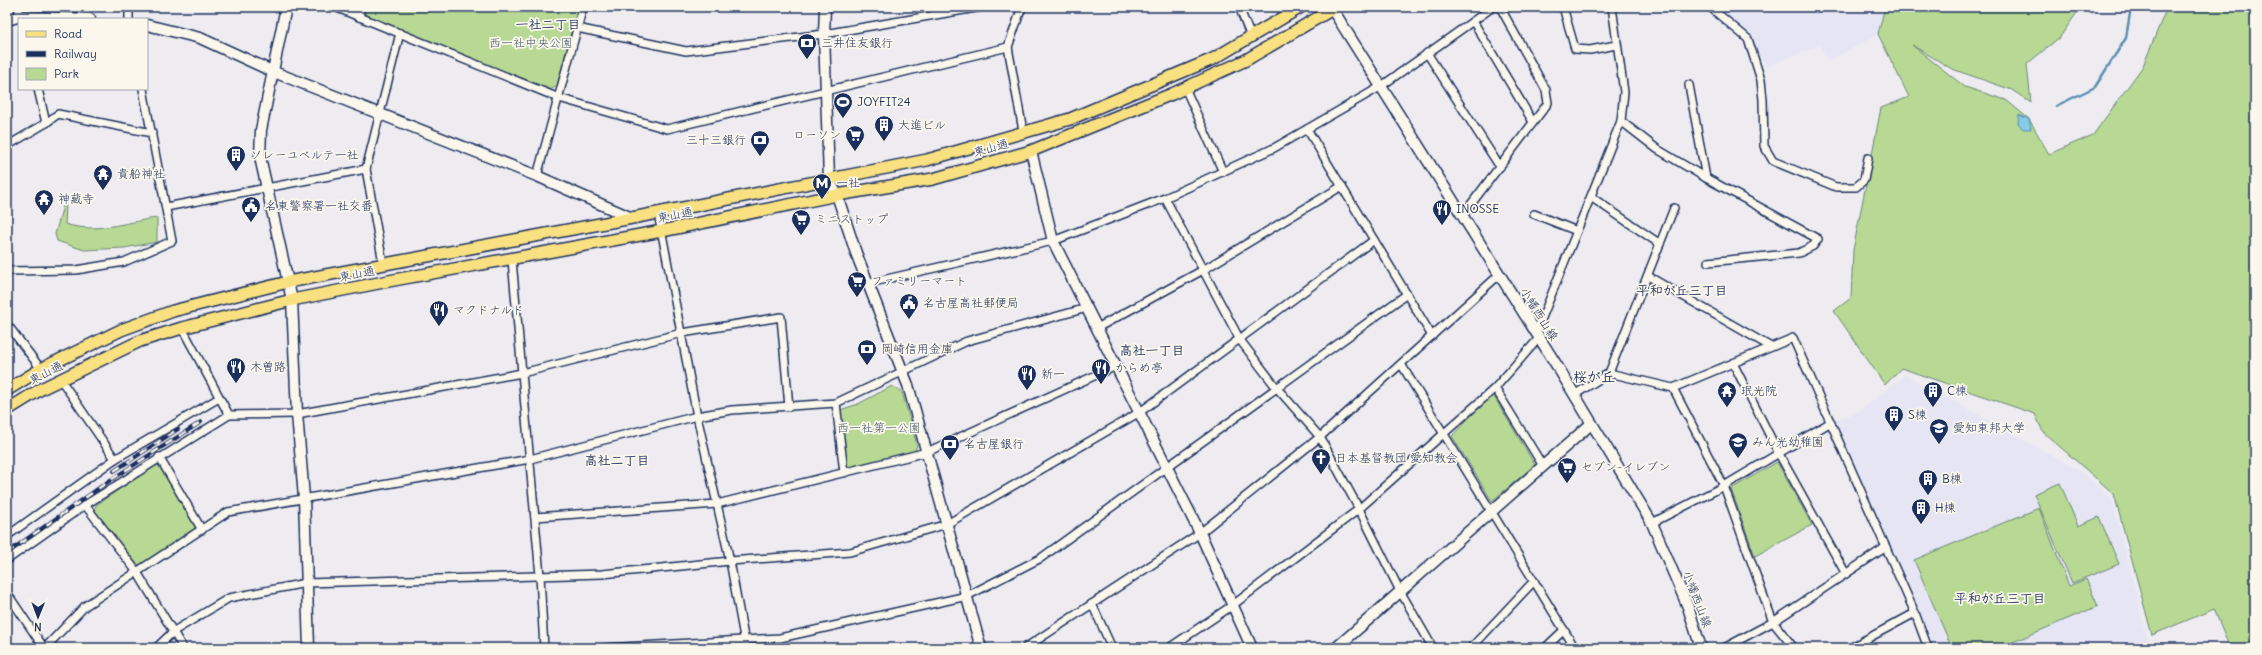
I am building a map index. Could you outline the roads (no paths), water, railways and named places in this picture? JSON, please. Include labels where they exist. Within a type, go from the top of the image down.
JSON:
[{"type":"main road","name":"東山通","points":[[7,390],[41,369],[128,327],[173,311],[288,282],[383,263],[632,218],[927,160],[1070,119],[1213,59],[1301,7]]},
{"type":"main road","name":"東山通","points":[[7,410],[41,389],[140,341],[182,328],[292,300],[394,280],[512,260],[837,195],[933,179],[1031,151],[1185,88],[1246,60],[1333,8]]},
{"type":"main road","points":[[7,415],[41,389]]},
{"type":"street","points":[[129,7],[129,18]]},
{"type":"street","points":[[286,7],[261,130],[260,157],[292,300],[297,414],[304,498],[308,648]]},
{"type":"street","points":[[335,7],[559,98],[667,129],[1008,47]]},
{"type":"street","points":[[359,17],[361,7]]},
{"type":"street","points":[[537,176],[583,7]]},
{"type":"street","points":[[825,7],[824,34],[829,179],[837,195],[856,253],[869,283],[902,371],[927,452],[968,596],[981,648]]},
{"type":"street","points":[[577,28],[686,51],[824,34],[982,7]]},
{"type":"street","points":[[1022,7],[1008,47],[1023,132]]},
{"type":"street","points":[[1239,7],[1251,37]]},
{"type":"street","points":[[869,283],[1053,241],[1165,198],[1274,148],[1307,129],[1380,86],[1493,7]]},
{"type":"street","points":[[1462,216],[1548,103],[1548,98],[1500,7]]},
{"type":"street","points":[[1563,7],[1575,49],[1590,50],[1616,45]]},
{"type":"street","points":[[1169,648],[1232,605],[1359,509],[1495,388],[1538,335],[1577,231],[1621,121],[1624,92],[1616,45],[1612,7]]},
{"type":"street","points":[[1710,7],[1748,39],[1761,80],[1764,146],[1773,161],[1836,187],[1856,187],[1864,180],[1868,158]]},
{"type":"street","name":"小幡西山線","points":[[1333,8],[1380,86],[1538,335],[1652,524],[1688,607],[1700,648]]},
{"type":"street","points":[[7,20],[20,14],[76,18]]},
{"type":"street","points":[[1473,21],[1534,122]]},
{"type":"street","points":[[148,25],[200,38],[274,72],[379,112],[537,176],[632,218]]},
{"type":"street","points":[[383,263],[366,169],[379,112],[400,33]]},
{"type":"street","points":[[1427,54],[1500,167]]},
{"type":"street","points":[[1689,85],[1706,178]]},
{"type":"street","points":[[1185,88],[1223,172]]},
{"type":"street","points":[[38,90],[46,123]]},
{"type":"street","points":[[7,271],[76,270],[124,262],[172,240],[143,90]]},
{"type":"street","points":[[7,146],[46,123],[58,114],[152,133]]},
{"type":"street","points":[[1621,121],[1656,149],[1818,240],[1813,246],[1799,253],[1708,262]]},
{"type":"street","points":[[1307,129],[1432,336]]},
{"type":"street","points":[[1031,151],[1053,241],[1200,533],[1252,648]]},
{"type":"street","points":[[166,207],[366,169]]},
{"type":"street","points":[[1097,328],[1203,270],[1342,186]]},
{"type":"street","points":[[1591,197],[1660,244]]},
{"type":"street","points":[[1165,198],[1240,340],[1276,387],[1320,437],[1359,509],[1400,591],[1433,648]]},
{"type":"street","points":[[1574,395],[1609,373],[1674,208]]},
{"type":"street","points":[[658,213],[697,416],[730,561],[746,648]]},
{"type":"street","points":[[1534,214],[1577,231]]},
{"type":"street","points":[[156,648],[174,631],[229,598],[306,583],[602,574],[730,561],[850,552],[947,524],[1140,412],[1240,340],[1374,240]]},
{"type":"street","points":[[512,260],[540,576],[544,648]]},
{"type":"street","points":[[1025,648],[1200,533],[1320,437],[1499,275]]},
{"type":"street","points":[[1648,276],[1771,347]]},
{"type":"street","points":[[606,648],[780,638],[968,596],[1041,558],[1167,469],[1276,387],[1407,294]]},
{"type":"street","points":[[7,593],[45,648],[84,606],[228,512],[304,498],[407,482],[530,459],[697,416],[732,410],[836,403],[967,341],[1087,308]]},
{"type":"street","points":[[7,560],[85,505],[159,457],[229,415],[297,414],[522,373],[682,333],[781,317],[789,407]]},
{"type":"street","points":[[7,324],[41,369]]},
{"type":"street","points":[[182,328],[229,415]]},
{"type":"street","points":[[1609,373],[1673,388],[1793,338],[1915,613],[1928,648]]},
{"type":"street","points":[[1734,363],[1779,454],[1846,574]]},
{"type":"street","points":[[1401,364],[1575,648]]},
{"type":"street","points":[[535,517],[717,504],[927,452],[1116,366]]},
{"type":"street","points":[[61,380],[115,459]]},
{"type":"street","points":[[1495,388],[1543,466]]},
{"type":"street","points":[[1673,388],[1724,486],[1773,622],[1794,648]]},
{"type":"street","points":[[7,536],[115,459],[219,398]]},
{"type":"street","points":[[836,403],[844,472]]},
{"type":"street","points":[[1652,524],[1724,486],[1831,422]]},
{"type":"street","points":[[1336,648],[1592,424]]},
{"type":"street","points":[[159,457],[202,530]]},
{"type":"street","points":[[85,505],[137,572],[183,648]]},
{"type":"street","points":[[1724,648],[1773,622],[1886,547]]},
{"type":"street","points":[[1471,648],[1534,581]]},
{"type":"street","points":[[1092,604],[1112,648]]},
{"type":"street","points":[[1850,648],[1915,613]]},
{"type":"street","points":[[1545,648],[1564,630]]},
{"type":"water","points":[[2019,115],[2029,119],[2031,129],[2023,129],[2018,123]]},
{"type":"waterway","points":[[2056,106],[2095,87],[2126,38],[2131,7]]},
{"type":"railway","points":[[7,553],[109,481],[201,422]]},
{"type":"railway","points":[[114,471],[178,429]]},
{"type":"place","name":"三井住友銀行","points":[[807,60]]},
{"type":"place","name":"JOYFIT24","points":[[843,119]]},
{"type":"place","name":"大進ビル","points":[[884,142]]},
{"type":"place","name":"ローソン","points":[[855,152]]},
{"type":"place","name":"三十三銀行","points":[[760,157]]},
{"type":"place","name":"ソレーユベルテ一社","points":[[236,172]]},
{"type":"place","name":"貴船神社","points":[[103,191]]},
{"type":"place","name":"一社","points":[[822,200]]},
{"type":"place","name":"神藏寺","points":[[44,216]]},
{"type":"place","name":"名東警察署一社交番","points":[[251,223]]},
{"type":"place","name":"INOSSE","points":[[1442,226]]},
{"type":"place","name":"ミニストップ","points":[[801,236]]},
{"type":"place","name":"ファミリーマート","points":[[857,298]]},
{"type":"place","name":"名古屋高社郵便局","points":[[909,320]]},
{"type":"place","name":"マクドナルド","points":[[439,327]]},
{"type":"place","name":"岡崎信用金庫","points":[[867,366]]},
{"type":"place","name":"木曽路","points":[[236,384]]},
{"type":"place","name":"からめ亭","points":[[1101,385]]},
{"type":"place","name":"新一","points":[[1027,391]]},
{"type":"place","name":"珉光院","points":[[1727,408]]},
{"type":"place","name":"C棟","points":[[1933,408]]},
{"type":"place","name":"S棟","points":[[1894,432]]},
{"type":"place","name":"愛知東邦大学","points":[[1939,445]]},
{"type":"place","name":"みん光幼稚園","points":[[1738,459]]},
{"type":"place","name":"名古屋銀行","points":[[950,461]]},
{"type":"place","name":"日本基督教団 愛知教会","points":[[1321,475]]},
{"type":"place","name":"セブン-イレブン","points":[[1567,484]]},
{"type":"place","name":"B棟","points":[[1928,496]]},
{"type":"place","name":"H棟","points":[[1921,525]]},
{"type":"district","name":"一社二丁目","points":[[548,24]]},
{"type":"district","name":"平和が丘三丁目","points":[[1682,290]]},
{"type":"district","name":"高社一丁目","points":[[1152,350]]},
{"type":"district","name":"桜が丘","points":[[1594,377]]},
{"type":"district","name":"高社二丁目","points":[[617,460]]},
{"type":"district","name":"平和が丘三丁目","points":[[2000,598]]},
{"type":"park label","name":"西一社中央公園","points":[[531,43]]},
{"type":"park label","name":"西一社第一公園","points":[[879,428]]}]
